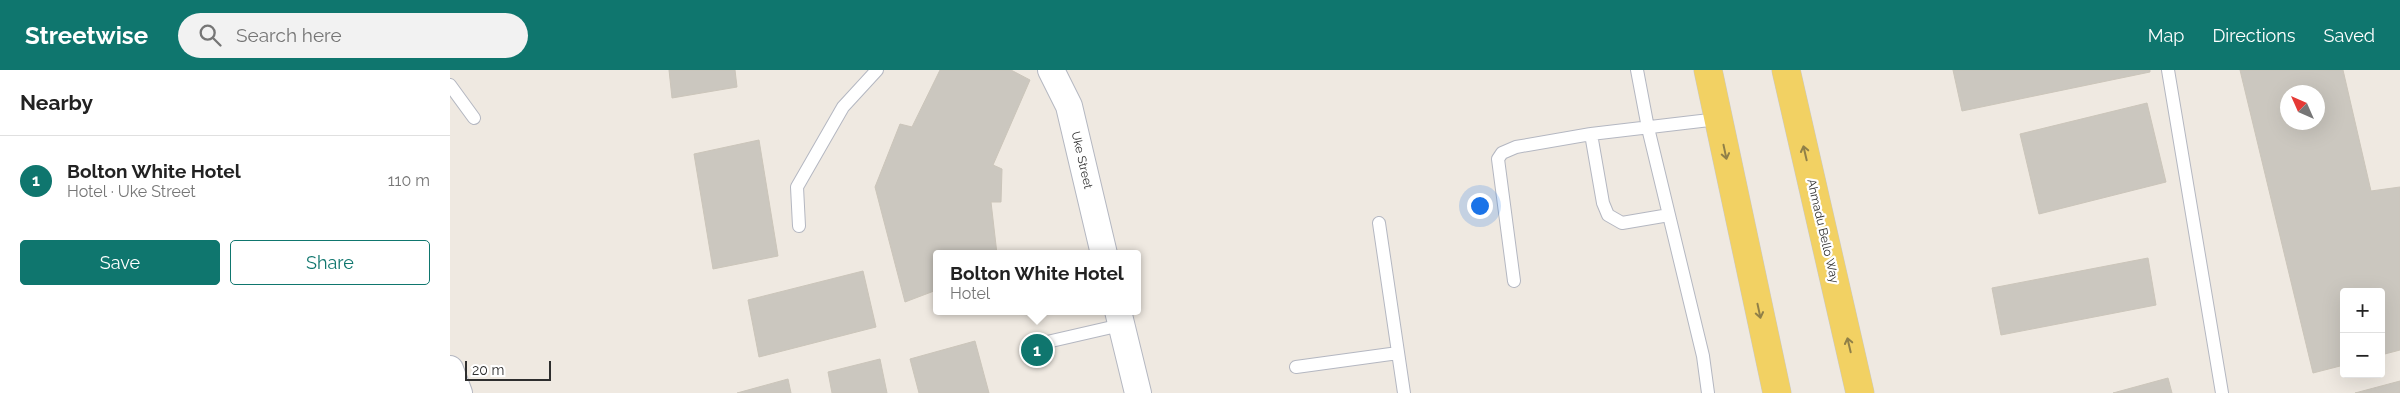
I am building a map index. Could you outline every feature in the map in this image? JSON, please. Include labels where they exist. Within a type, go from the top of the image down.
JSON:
[{"type":"main road","points":[[1708,70],[1776,393]]},
{"type":"main road","name":"Ahmadu Bello Way","points":[[1786,70],[1856,392]]},
{"type":"street","name":"Uke Street","points":[[1051,70],[1069,106],[1103,250]]},
{"type":"street","points":[[1120,318],[1138,393]]},
{"type":"street","points":[[450,369],[460,393]]},
{"type":"lane","points":[[799,226],[797,187],[843,107],[877,70]]},
{"type":"lane","points":[[1637,70],[1648,128],[1703,356],[1708,393]]},
{"type":"lane","points":[[2168,70],[2222,393]]},
{"type":"lane","points":[[450,85],[474,118]]},
{"type":"lane","points":[[1514,281],[1498,159],[1502,152],[1516,147],[1590,134],[1718,118]]},
{"type":"lane","points":[[1590,134],[1602,203],[1608,215],[1622,223],[1669,214]]},
{"type":"lane","points":[[1379,223],[1404,393]]},
{"type":"lane","points":[[1047,342],[1120,318]]},
{"type":"lane","points":[[1296,367],[1398,353]]},
{"type":"building","points":[[669,70],[735,70],[737,87],[672,98]]},
{"type":"building","points":[[940,70],[1011,70],[1030,80],[993,165],[1002,169],[1001,202],[991,202],[997,250],[933,250],[933,291],[905,302],[875,187],[900,124],[912,127]]},
{"type":"building","points":[[1953,70],[2150,70],[2150,72],[1962,111]]},
{"type":"building","points":[[2240,70],[2343,70],[2371,191],[2400,187],[2400,350],[2385,354],[2385,288],[2340,288],[2340,366],[2313,373]]},
{"type":"building","points":[[2147,103],[2166,182],[2039,214],[2020,134]]},
{"type":"building","points":[[759,140],[778,256],[713,269],[694,154]]},
{"type":"building","points":[[2148,258],[2156,305],[2001,335],[1992,288]]},
{"type":"building","points":[[863,271],[876,327],[759,357],[748,300]]},
{"type":"building","points":[[975,341],[989,393],[919,393],[910,359]]},
{"type":"building","points":[[880,359],[887,393],[832,393],[828,372]]},
{"type":"building","points":[[2168,378],[2172,393],[2113,393]]},
{"type":"building","points":[[788,379],[791,393],[737,393]]},
{"type":"building","points":[[2400,381],[2400,393],[2355,393]]},
{"type":"place","name":"Bolton White Hotel","points":[[1037,350]]}]
